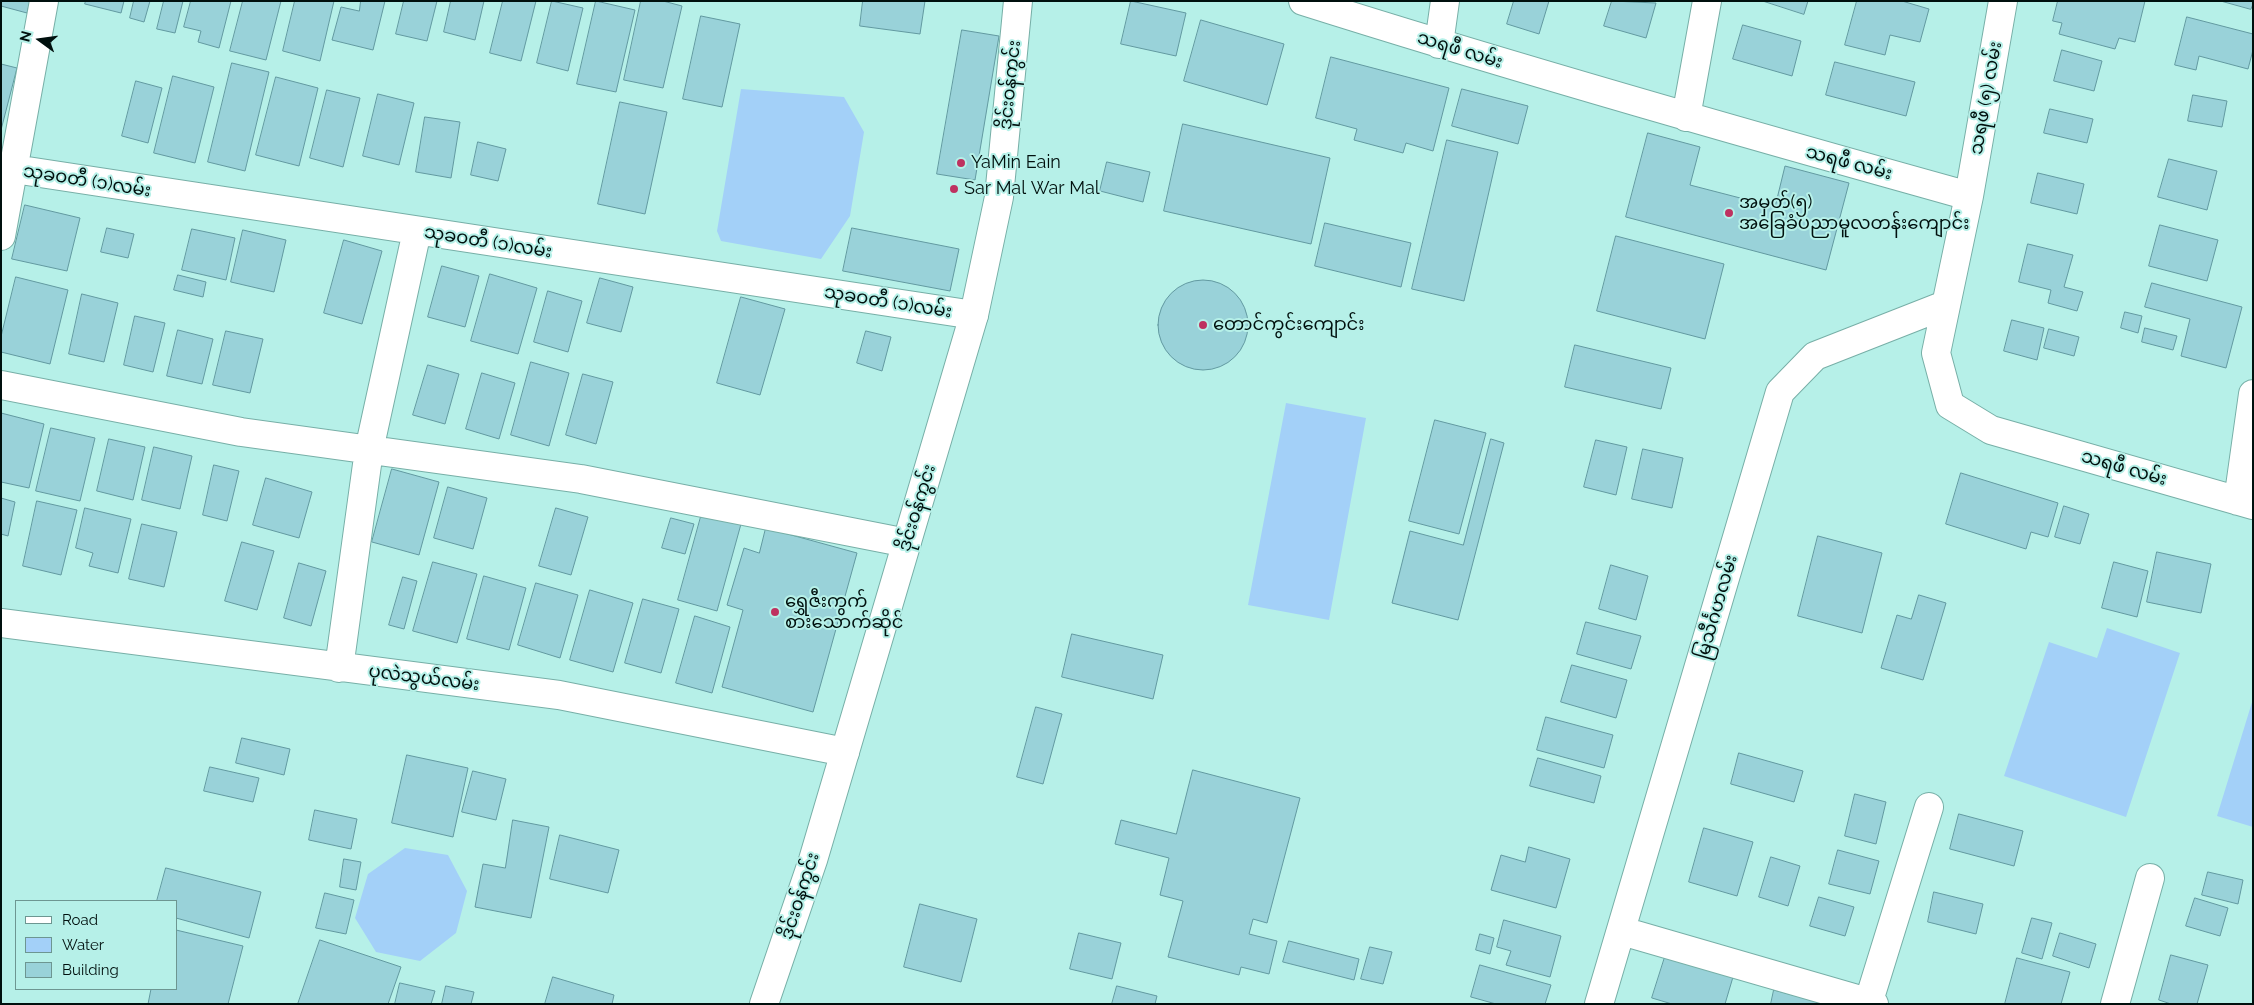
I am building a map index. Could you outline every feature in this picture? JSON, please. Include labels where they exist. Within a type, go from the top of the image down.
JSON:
[{"type":"street","points":[[1,236],[7,168],[44,1]]},
{"type":"street","name":"ဒိုင်းဝန်ကွင်း","points":[[764,1004],[813,860],[974,315],[999,197],[1018,1]]},
{"type":"street","name":"သရဖီ လမ်း","points":[[1304,1],[1439,44],[1686,117],[1969,196],[1944,305],[1936,353],[1950,405],[1991,430],[2245,503]]},
{"type":"street","points":[[1439,44],[1445,1]]},
{"type":"street","points":[[1686,117],[1708,1]]},
{"type":"street","name":"သရဖီ (၅) လမ်း","points":[[1969,196],[2003,1]]},
{"type":"street","name":"သုခဝတီ (၁)လမ်း","points":[[7,168],[974,315]]},
{"type":"street","points":[[339,668],[369,450],[416,231]]},
{"type":"street","name":"မြသီင်္ဂဟလမ်း","points":[[1599,1004],[1780,392],[1815,356],[1944,305]]},
{"type":"street","points":[[1,385],[241,432],[581,479],[907,543]]},
{"type":"street","points":[[2245,503],[2253,394]]},
{"type":"street","name":"ပုလဲသွယ်လမ်း","points":[[1,623],[559,695],[845,752]]},
{"type":"street","points":[[1622,931],[1870,1003],[1929,807]]},
{"type":"street","points":[[2115,1004],[2150,878]]},
{"type":"water","points":[[741,89],[844,97],[864,132],[850,216],[821,259],[721,241],[717,231]]},
{"type":"water","points":[[1286,403],[1366,418],[1329,620],[1248,605]]},
{"type":"water","points":[[2107,628],[2180,653],[2126,817],[2004,776],[2049,642],[2097,658]]},
{"type":"water","points":[[2253,699],[2253,827],[2217,816]]},
{"type":"water","points":[[405,848],[448,855],[467,891],[456,933],[420,961],[376,952],[355,918],[368,874]]},
{"type":"building","points":[[1,1],[30,1],[27,13],[1,6]]},
{"type":"building","points":[[86,1],[124,1],[121,13],[85,4]]},
{"type":"building","points":[[134,1],[150,1],[144,22],[130,18]]},
{"type":"building","points":[[164,1],[183,1],[175,33],[157,29]]},
{"type":"building","points":[[191,1],[231,1],[219,48],[198,42],[201,31],[184,27]]},
{"type":"building","points":[[243,1],[281,1],[266,60],[230,51]]},
{"type":"building","points":[[295,1],[334,1],[320,61],[283,51]]},
{"type":"building","points":[[361,1],[385,1],[373,50],[332,40],[341,7],[359,11]]},
{"type":"building","points":[[404,1],[437,1],[427,41],[396,34]]},
{"type":"building","points":[[451,1],[484,1],[475,40],[444,32]]},
{"type":"building","points":[[503,1],[536,1],[521,61],[490,53]]},
{"type":"building","points":[[552,1],[583,8],[568,71],[537,63]]},
{"type":"building","points":[[596,1],[635,10],[616,92],[577,84]]},
{"type":"building","points":[[641,1],[663,1],[682,6],[663,88],[624,80]]},
{"type":"building","points":[[863,1],[925,1],[920,34],[860,26]]},
{"type":"building","points":[[1131,1],[1186,13],[1176,56],[1121,44]]},
{"type":"building","points":[[1514,1],[1549,1],[1539,34],[1507,24]]},
{"type":"building","points":[[1612,1],[1656,3],[1646,38],[1604,26]]},
{"type":"building","points":[[1763,1],[1808,1],[1804,14]]},
{"type":"building","points":[[1857,1],[1902,1],[1929,9],[1920,42],[1890,35],[1885,55],[1845,45]]},
{"type":"building","points":[[2058,1],[2145,1],[2135,42],[2119,38],[2115,49],[2059,34],[2062,23],[2053,21]]},
{"type":"building","points":[[2221,1],[2253,1],[2253,4],[2251,9]]},
{"type":"building","points":[[701,16],[740,24],[722,107],[683,99]]},
{"type":"building","points":[[2187,17],[2253,34],[2253,50],[2248,69],[2199,56],[2196,70],[2175,65]]},
{"type":"building","points":[[1201,20],[1284,44],[1267,105],[1184,81]]},
{"type":"building","points":[[1743,25],[1801,41],[1792,76],[1733,59]]},
{"type":"building","points":[[962,30],[999,36],[975,180],[937,174]]},
{"type":"building","points":[[2062,50],[2102,61],[2094,91],[2054,81]]},
{"type":"building","points":[[1331,57],[1449,88],[1433,151],[1406,143],[1403,153],[1354,140],[1357,129],[1316,118]]},
{"type":"building","points":[[1835,62],[1915,82],[1906,116],[1826,95]]},
{"type":"building","points":[[232,63],[269,72],[245,171],[208,162]]},
{"type":"building","points":[[1,64],[17,68],[1,130]]},
{"type":"building","points":[[173,76],[214,87],[195,163],[154,153]]},
{"type":"building","points":[[276,77],[318,88],[299,166],[256,155]]},
{"type":"building","points":[[136,81],[162,88],[148,143],[122,136]]},
{"type":"building","points":[[1462,89],[1528,106],[1518,144],[1452,126]]},
{"type":"building","points":[[327,90],[360,98],[343,167],[310,158]]},
{"type":"building","points":[[378,94],[414,103],[399,165],[363,156]]},
{"type":"building","points":[[2193,95],[2227,101],[2222,127],[2188,121]]},
{"type":"building","points":[[620,102],[667,112],[645,214],[598,204]]},
{"type":"building","points":[[2050,109],[2093,119],[2087,143],[2044,133]]},
{"type":"building","points":[[425,117],[460,122],[451,178],[416,172]]},
{"type":"building","points":[[1183,124],[1330,158],[1311,244],[1164,211]]},
{"type":"building","points":[[1648,133],[1700,147],[1690,185],[1775,207],[1785,166],[1849,183],[1826,270],[1626,217]]},
{"type":"building","points":[[1447,140],[1498,152],[1464,301],[1412,289]]},
{"type":"building","points":[[478,142],[506,149],[498,181],[471,175]]},
{"type":"building","points":[[2169,159],[2217,171],[2207,210],[2158,197]]},
{"type":"building","points":[[1107,162],[1150,172],[1143,202],[1100,191]]},
{"type":"building","points":[[2038,173],[2084,184],[2077,214],[2031,203]]},
{"type":"building","points":[[25,205],[80,218],[67,271],[12,259]]},
{"type":"building","points":[[1325,223],[1411,243],[1401,287],[1315,266]]},
{"type":"building","points":[[2160,225],[2218,240],[2207,281],[2149,266]]},
{"type":"building","points":[[107,228],[134,234],[128,258],[101,252]]},
{"type":"building","points":[[852,228],[959,249],[950,291],[843,271]]},
{"type":"building","points":[[192,229],[235,238],[226,280],[182,270]]},
{"type":"building","points":[[243,230],[286,240],[274,292],[231,282]]},
{"type":"building","points":[[1616,236],[1724,264],[1705,339],[1597,311]]},
{"type":"building","points":[[344,240],[382,251],[362,324],[324,313]]},
{"type":"building","points":[[2028,244],[2073,255],[2064,287],[2083,292],[2077,311],[2048,303],[2051,290],[2019,282]]},
{"type":"building","points":[[442,266],[479,276],[465,327],[428,317]]},
{"type":"building","points":[[490,274],[537,288],[518,354],[471,341]]},
{"type":"building","points":[[178,275],[206,282],[203,297],[174,290]]},
{"type":"building","points":[[16,277],[68,290],[50,364],[1,352],[1,337]]},
{"type":"building","points":[[600,278],[633,287],[621,332],[587,323]]},
{"type":"building","name":"တောင်ကွင်းကျောင်း","points":[[1203,280],[1220,283],[1235,293],[1245,308],[1248,325],[1245,342],[1235,357],[1220,367],[1203,370],[1186,367],[1171,357],[1161,342],[1158,325],[1161,308],[1171,293],[1186,283]]},
{"type":"building","points":[[2152,283],[2242,307],[2226,368],[2181,356],[2190,319],[2145,307]]},
{"type":"building","points":[[548,291],[582,301],[568,352],[534,342]]},
{"type":"building","points":[[82,294],[118,303],[104,362],[69,354]]},
{"type":"building","points":[[741,297],[785,309],[760,395],[717,383]]},
{"type":"building","points":[[2125,312],[2142,316],[2138,333],[2121,328]]},
{"type":"building","points":[[135,316],[165,323],[153,372],[124,365]]},
{"type":"building","points":[[2012,320],[2044,328],[2037,360],[2004,351]]},
{"type":"building","points":[[2145,328],[2177,336],[2173,350],[2142,342]]},
{"type":"building","points":[[2049,329],[2079,337],[2074,356],[2044,348]]},
{"type":"building","points":[[178,330],[213,339],[202,384],[167,376]]},
{"type":"building","points":[[226,331],[263,339],[250,393],[213,385]]},
{"type":"building","points":[[866,331],[891,337],[882,371],[857,363]]},
{"type":"building","points":[[1575,345],[1671,368],[1661,409],[1565,387]]},
{"type":"building","points":[[531,362],[569,373],[549,446],[511,435]]},
{"type":"building","points":[[428,365],[459,374],[445,424],[413,415]]},
{"type":"building","points":[[482,373],[515,383],[499,439],[466,429]]},
{"type":"building","points":[[583,374],[613,382],[596,444],[566,435]]},
{"type":"building","points":[[1,413],[44,424],[29,488],[1,482]]},
{"type":"building","points":[[1435,420],[1486,433],[1459,534],[1409,521]]},
{"type":"building","points":[[51,428],[95,438],[80,501],[36,491]]},
{"type":"building","points":[[109,439],[145,447],[133,500],[97,491]]},
{"type":"building","points":[[1491,439],[1504,443],[1458,620],[1392,603],[1410,531],[1463,545]]},
{"type":"building","points":[[1596,440],[1627,447],[1616,495],[1584,487]]},
{"type":"building","points":[[154,447],[192,456],[180,509],[142,500]]},
{"type":"building","points":[[1643,449],[1683,458],[1672,508],[1632,499]]},
{"type":"building","points":[[214,465],[239,471],[227,521],[203,515]]},
{"type":"building","points":[[392,469],[439,482],[419,555],[372,542]]},
{"type":"building","points":[[1961,473],[2058,503],[2048,537],[2031,532],[2026,549],[1946,524]]},
{"type":"building","points":[[266,478],[312,492],[299,538],[253,525]]},
{"type":"building","points":[[448,487],[487,498],[473,549],[434,538]]},
{"type":"building","points":[[1,498],[15,502],[8,536],[1,534]]},
{"type":"building","points":[[37,501],[77,510],[61,575],[23,566]]},
{"type":"building","points":[[2064,506],[2089,514],[2080,544],[2055,537]]},
{"type":"building","points":[[85,508],[131,519],[118,573],[89,566],[93,553],[76,548]]},
{"type":"building","points":[[556,508],[588,517],[571,575],[539,566]]},
{"type":"building","points":[[702,513],[741,524],[717,611],[678,600]]},
{"type":"building","points":[[671,518],[694,524],[685,554],[662,548]]},
{"type":"building","points":[[142,524],[177,532],[164,587],[129,579]]},
{"type":"building","points":[[766,528],[857,553],[813,712],[722,687],[743,610],[727,605],[744,548],[759,553]]},
{"type":"building","points":[[1818,536],[1882,553],[1862,633],[1798,616]]},
{"type":"building","points":[[242,542],[274,551],[257,610],[225,601]]},
{"type":"building","points":[[2157,552],[2211,564],[2201,613],[2147,602]]},
{"type":"building","points":[[433,562],[477,574],[457,643],[413,631]]},
{"type":"building","points":[[2114,562],[2148,571],[2137,617],[2102,608]]},
{"type":"building","points":[[299,563],[326,571],[311,626],[284,618]]},
{"type":"building","points":[[1611,565],[1648,576],[1636,620],[1599,609]]},
{"type":"building","points":[[484,576],[526,588],[509,650],[467,639]]},
{"type":"building","points":[[403,577],[417,581],[404,629],[389,625]]},
{"type":"building","points":[[536,583],[578,595],[560,658],[518,645]]},
{"type":"building","points":[[590,590],[633,603],[613,672],[570,660]]},
{"type":"building","points":[[1919,595],[1946,603],[1923,680],[1881,668],[1897,615],[1911,619]]},
{"type":"building","points":[[643,599],[679,609],[661,673],[625,663]]},
{"type":"building","points":[[695,616],[730,627],[712,693],[676,683]]},
{"type":"building","points":[[1586,622],[1641,636],[1631,669],[1577,654]]},
{"type":"building","points":[[1072,634],[1163,655],[1153,699],[1062,677]]},
{"type":"building","points":[[1572,665],[1627,680],[1616,718],[1561,702]]},
{"type":"building","points":[[1036,707],[1062,714],[1043,784],[1017,777]]},
{"type":"building","points":[[1546,717],[1613,735],[1604,768],[1537,750]]},
{"type":"building","points":[[242,738],[290,749],[284,775],[236,763]]},
{"type":"building","points":[[1739,753],[1803,771],[1794,802],[1731,784]]},
{"type":"building","points":[[407,755],[468,768],[453,837],[392,823]]},
{"type":"building","points":[[1538,758],[1601,776],[1594,803],[1530,786]]},
{"type":"building","points":[[210,767],[259,778],[253,802],[204,791]]},
{"type":"building","points":[[1193,770],[1300,798],[1267,923],[1253,919],[1249,934],[1277,941],[1269,974],[1241,967],[1239,975],[1168,957],[1183,901],[1160,895],[1169,858],[1115,844],[1121,820],[1176,834]]},
{"type":"building","points":[[473,771],[506,779],[496,820],[462,812]]},
{"type":"building","points":[[1855,794],[1886,802],[1876,844],[1845,836]]},
{"type":"building","points":[[315,810],[357,819],[351,849],[309,840]]},
{"type":"building","points":[[1959,814],[2023,831],[2014,866],[1950,849]]},
{"type":"building","points":[[513,820],[549,827],[531,918],[475,907],[483,864],[505,868]]},
{"type":"building","points":[[1704,828],[1753,842],[1737,896],[1689,882]]},
{"type":"building","points":[[560,835],[619,850],[608,893],[550,879]]},
{"type":"building","points":[[1529,847],[1570,859],[1556,908],[1491,890],[1501,855],[1525,862]]},
{"type":"building","points":[[1838,850],[1879,861],[1870,894],[1829,884]]},
{"type":"building","points":[[1771,857],[1800,866],[1788,906],[1759,897]]},
{"type":"building","points":[[344,859],[361,862],[356,890],[340,887]]},
{"type":"building","points":[[166,868],[261,892],[249,938],[178,919],[178,900],[157,900]]},
{"type":"building","points":[[2208,872],[2243,880],[2238,904],[2202,895]]},
{"type":"building","points":[[1934,892],[1983,904],[1976,934],[1928,922]]},
{"type":"building","points":[[325,893],[354,900],[346,934],[316,928]]},
{"type":"building","points":[[1819,897],[1854,907],[1845,936],[1810,926]]},
{"type":"building","points":[[2195,898],[2228,908],[2220,936],[2186,926]]},
{"type":"building","points":[[920,904],[977,919],[961,982],[904,967]]},
{"type":"building","points":[[2032,918],[2052,923],[2042,959],[2022,953]]},
{"type":"building","points":[[1504,920],[1561,936],[1550,977],[1506,965],[1511,951],[1497,947]]},
{"type":"building","points":[[178,930],[243,946],[228,1004],[148,1004],[151,990],[178,990]]},
{"type":"building","points":[[1079,933],[1121,943],[1112,979],[1070,969]]},
{"type":"building","points":[[2060,933],[2096,944],[2089,968],[2053,956]]},
{"type":"building","points":[[1480,934],[1494,938],[1490,954],[1476,950]]},
{"type":"building","points":[[320,940],[401,967],[388,1004],[298,1004]]},
{"type":"building","points":[[1289,941],[1359,959],[1354,980],[1283,962]]},
{"type":"building","points":[[1370,947],[1392,952],[1383,984],[1361,979]]},
{"type":"building","points":[[2171,955],[2208,965],[2197,1004],[2171,1004],[2159,1000]]},
{"type":"building","points":[[1665,957],[1733,977],[1725,1004],[1672,1004],[1652,998]]},
{"type":"building","points":[[2017,958],[2070,972],[2061,1004],[2005,1004]]},
{"type":"building","points":[[1480,965],[1551,985],[1545,1004],[1496,1004],[1471,997]]},
{"type":"building","points":[[553,977],[614,995],[612,1004],[545,1004]]},
{"type":"building","points":[[400,983],[435,991],[431,1004],[395,1004]]},
{"type":"building","points":[[446,986],[474,992],[471,1004],[442,1004]]},
{"type":"building","points":[[1117,986],[1157,996],[1155,1004],[1112,1004]]},
{"type":"building","points":[[1774,990],[1826,1004],[1771,1004]]},
{"type":"place","name":"YaMin Eain","points":[[961,163]]},
{"type":"place","name":"Sar Mal War Mal","points":[[954,189]]},
{"type":"place","name":"အမှတ်(၅) အခြေခံပညာမူလတန်းကျောင်း","points":[[1729,213]]},
{"type":"place","name":"တောင်ကွင်းကျောင်း","points":[[1203,325]]},
{"type":"place","name":"ရွှေဇီးကွက် စားသောက်ဆိုင်","points":[[775,612]]}]
